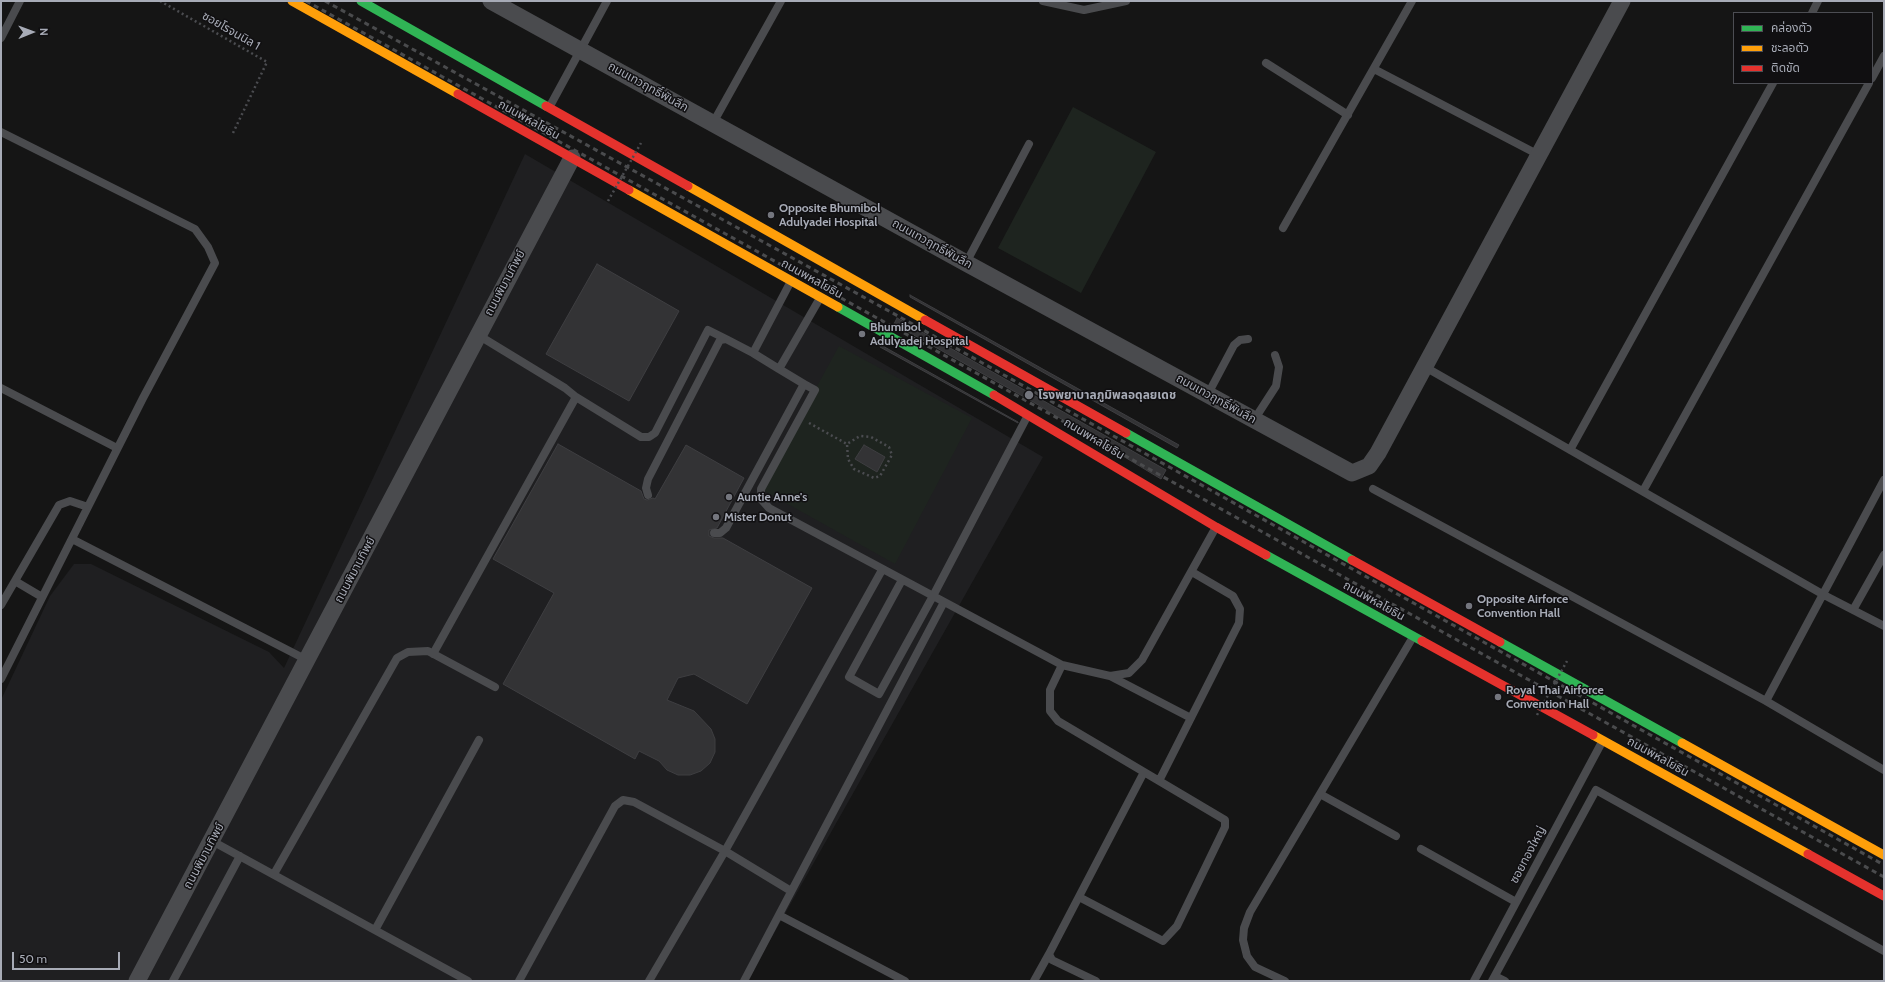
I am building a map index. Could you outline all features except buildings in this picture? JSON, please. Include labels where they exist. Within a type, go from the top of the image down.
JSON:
[{"type":"main road","name":"ถนนพหลโยธิน","points":[[292,1],[535,134],[572,158],[791,281],[822,294],[1029,414],[1216,527],[1884,896]]},
{"type":"main road","name":"ถนนพหลโยธิน","points":[[361,1],[1287,524],[1884,855]]},
{"type":"main road","points":[[543,119],[549,107]]},
{"type":"main road","points":[[830,279],[836,268]]},
{"type":"street","name":"ถนนเทวฤทธิ์พันลึก","points":[[491,1],[966,263],[1352,473],[1369,466],[1378,453],[1425,366]]},
{"type":"street","points":[[1425,366],[1622,1]]},
{"type":"street","name":"ถนนพิมานทิพย์","points":[[137,981],[572,158]]},
{"type":"lane","points":[[1,38],[20,1]]},
{"type":"lane","points":[[549,107],[607,1]]},
{"type":"lane","points":[[713,123],[781,1]]},
{"type":"lane","points":[[1043,1],[1084,10],[1126,1]]},
{"type":"lane","points":[[1283,228],[1412,1]]},
{"type":"lane","points":[[1812,12],[1818,1]]},
{"type":"lane","points":[[1873,76],[1884,56]]},
{"type":"lane","points":[[1266,63],[1348,115]]},
{"type":"lane","points":[[1374,69],[1539,155]]},
{"type":"lane","points":[[1570,450],[1772,84]]},
{"type":"lane","points":[[1643,491],[1868,84]]},
{"type":"lane","points":[[1,132],[195,229],[208,247],[215,263],[118,448],[1,679]]},
{"type":"lane","points":[[966,263],[1029,144]]},
{"type":"lane","points":[[753,353],[791,281]]},
{"type":"lane","points":[[779,369],[822,294]]},
{"type":"lane","points":[[478,335],[641,437],[649,437],[655,433],[708,330],[753,353],[815,390],[761,490],[761,499],[769,508],[882,570],[1062,665],[1110,676],[1191,718]]},
{"type":"lane","points":[[648,495],[646,488],[648,479],[720,340],[726,339]]},
{"type":"lane","points":[[1208,394],[1234,345],[1240,340],[1248,339]]},
{"type":"lane","points":[[1254,420],[1276,386],[1279,367],[1275,355]]},
{"type":"lane","points":[[1425,366],[1824,595],[1884,626]]},
{"type":"lane","points":[[714,533],[720,533],[726,528],[804,384]]},
{"type":"lane","points":[[1,388],[118,448]]},
{"type":"lane","points":[[433,654],[576,397]]},
{"type":"lane","points":[[902,580],[849,677],[879,694],[933,596],[1029,414]]},
{"type":"lane","points":[[1766,701],[1824,595],[1884,480]]},
{"type":"lane","points":[[1373,489],[1766,701],[1884,770]]},
{"type":"lane","points":[[1,606],[59,506],[70,501],[88,507]]},
{"type":"lane","points":[[1110,676],[1129,673],[1142,660],[1216,527]]},
{"type":"lane","points":[[72,539],[307,660]]},
{"type":"lane","points":[[1853,610],[1884,555]]},
{"type":"lane","points":[[649,981],[725,851],[882,570]]},
{"type":"lane","points":[[1159,781],[1239,623],[1240,609],[1233,596],[1192,572]]},
{"type":"lane","points":[[15,581],[42,597]]},
{"type":"lane","points":[[744,981],[944,602]]},
{"type":"lane","points":[[1284,981],[1255,967],[1247,956],[1242,940],[1244,928],[1250,912],[1414,637]]},
{"type":"lane","points":[[274,874],[397,658],[408,652],[428,651],[495,687]]},
{"type":"lane","points":[[1062,665],[1050,690],[1050,711],[1058,721],[1225,820],[1225,827],[1178,926],[1163,941],[1079,896]]},
{"type":"lane","points":[[374,930],[479,740]]},
{"type":"lane","name":"ซอยทองใหญ่","points":[[1474,981],[1603,740]]},
{"type":"lane","points":[[1034,981],[1144,772]]},
{"type":"lane","points":[[1504,981],[1493,978],[1596,790],[1884,951]]},
{"type":"lane","points":[[1320,794],[1396,836]]},
{"type":"lane","points":[[519,981],[615,806],[623,800],[634,802],[725,851],[791,892]]},
{"type":"lane","points":[[212,841],[468,981]]},
{"type":"lane","points":[[1421,849],[1516,902]]},
{"type":"lane","points":[[173,981],[240,856]]},
{"type":"lane","points":[[779,915],[905,981]]},
{"type":"lane","points":[[1049,954],[1052,960],[1096,981]]},
{"type":"path","name":"ซอยโรจนนิล 1","points":[[160,1],[267,62],[233,133]]},
{"type":"path","points":[[608,201],[641,143]]},
{"type":"path","points":[[1094,392],[1104,397]]},
{"type":"path","points":[[800,418],[848,444]]},
{"type":"path","points":[[860,436],[871,437],[889,447],[892,455],[880,476],[874,478],[854,469],[848,459],[848,444],[860,436]]},
{"type":"path","points":[[1537,715],[1567,661]]},
{"type":"shaded area","points":[[1073,107],[1156,152],[1081,293],[998,248]]},
{"type":"shaded area","points":[[525,154],[1043,457],[747,981],[1,981],[1,700],[50,596],[74,564],[91,564],[269,652],[284,668]]},
{"type":"shaded area","points":[[839,346],[972,418],[895,564],[761,489]]},
{"type":"railway","points":[[306,1],[1884,877]]},
{"type":"railway","points":[[325,1],[898,316],[1884,865]]},
{"type":"traffic: fast","points":[[361,1],[546,106]]},
{"type":"traffic: fast","points":[[838,307],[994,395]]},
{"type":"traffic: fast","points":[[1126,433],[1352,560]]},
{"type":"traffic: fast","points":[[1266,555],[1422,641]]},
{"type":"traffic: fast","points":[[1500,642],[1682,743]]},
{"type":"traffic: slow","points":[[292,1],[458,94]]},
{"type":"traffic: slow","points":[[688,186],[925,320]]},
{"type":"traffic: slow","points":[[629,190],[838,307]]},
{"type":"traffic: slow","points":[[1593,735],[1808,854]]},
{"type":"traffic: slow","points":[[1682,743],[1884,855]]},
{"type":"traffic: jam","points":[[458,94],[629,190]]},
{"type":"traffic: jam","points":[[546,106],[688,186]]},
{"type":"traffic: jam","points":[[925,320],[1126,433]]},
{"type":"traffic: jam","points":[[994,395],[1216,527],[1266,555]]},
{"type":"traffic: jam","points":[[1352,560],[1500,642]]},
{"type":"traffic: jam","points":[[1422,641],[1593,735]]},
{"type":"traffic: jam","points":[[1808,854],[1884,896]]},
{"type":"place","name":"Opposite Bhumibol Adulyadei Hospital","points":[[771,215]]},
{"type":"place","name":"Bhumibol Adulyadej Hospital","points":[[862,334]]},
{"type":"place","name":"โรงพยาบาลภูมิพลอดุลยเดช","points":[[1029,395]]},
{"type":"place","name":"Auntie Anne's","points":[[729,497]]},
{"type":"place","name":"Mister Donut","points":[[716,517]]},
{"type":"place","name":"Opposite Airforce Convention Hall","points":[[1469,606]]},
{"type":"place","name":"Royal Thai Airforce Convention Hall","points":[[1498,697]]}]
